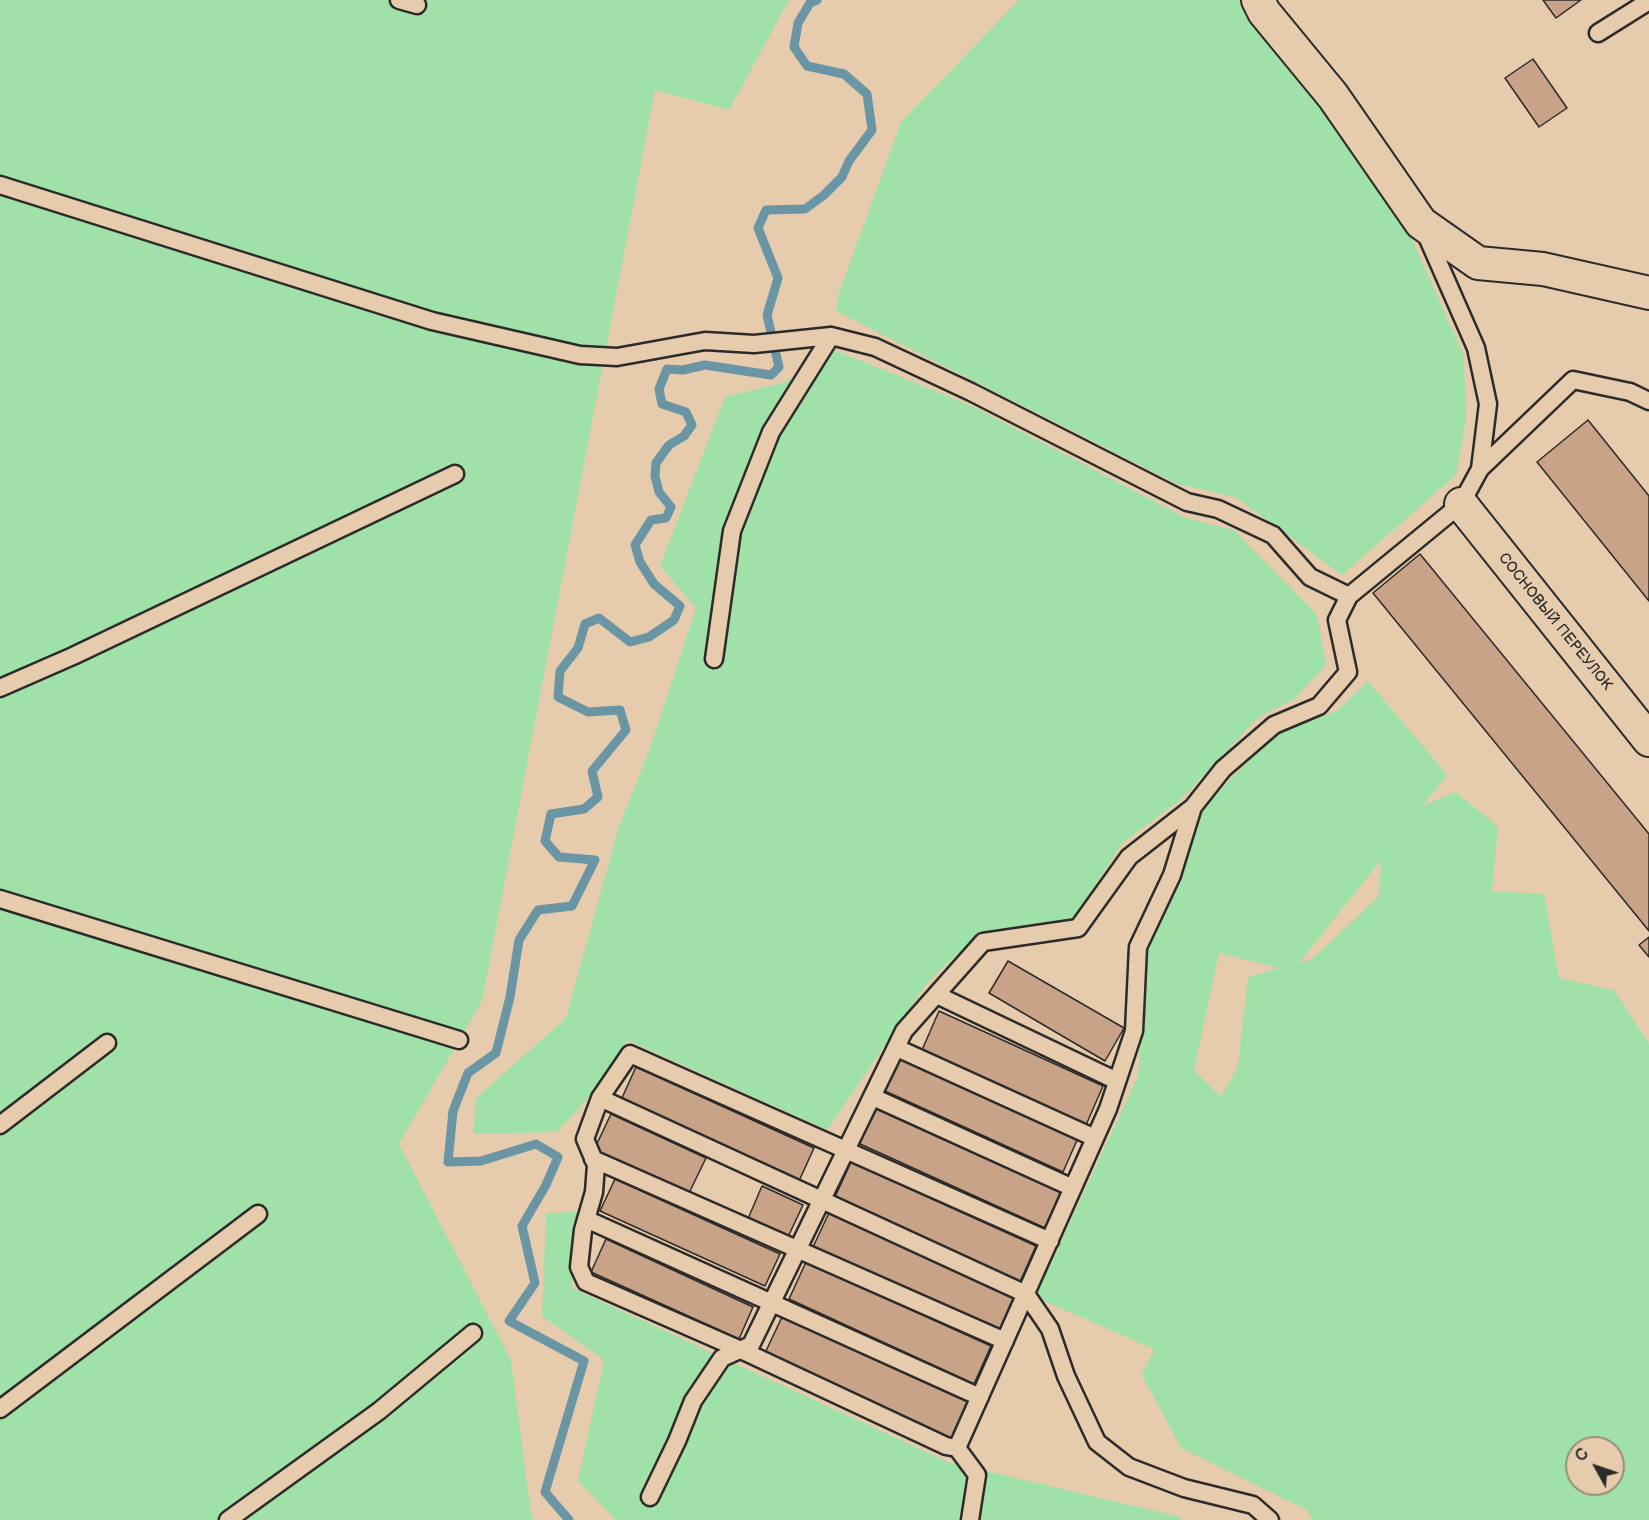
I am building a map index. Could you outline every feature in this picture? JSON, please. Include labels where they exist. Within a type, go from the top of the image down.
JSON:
[{"type":"street","points":[[1258,0],[1264,12],[1333,96],[1421,223],[1478,262],[1543,269],[1649,293]]},
{"type":"street","name":"СОСНОВЫЙ ПЕРЕУЛОК","points":[[1461,504],[1649,740]]},
{"type":"lane","points":[[399,0],[417,5]]},
{"type":"lane","points":[[1598,33],[1649,1]]},
{"type":"lane","points":[[0,186],[432,321],[580,355],[617,357],[705,341],[754,344],[831,336],[875,347],[971,392],[1187,502],[1218,509],[1274,535],[1310,577],[1349,596]]},
{"type":"lane","points":[[1421,223],[1476,348],[1488,404],[1480,469]]},
{"type":"lane","points":[[714,659],[732,531],[771,432],[831,336]]},
{"type":"lane","points":[[650,1497],[693,1401],[722,1358],[751,1345],[904,1031],[983,942],[1078,928],[1130,857],[1193,807],[1223,769],[1274,725],[1318,706],[1348,672],[1337,620],[1349,596],[1461,504],[1480,469],[1573,380],[1630,392],[1649,401]]},
{"type":"lane","points":[[0,688],[84,651],[455,474]]},
{"type":"lane","points":[[957,1448],[1095,1138],[1117,1081],[1134,1031],[1138,947],[1172,876],[1193,807]]},
{"type":"lane","points":[[0,899],[459,1040]]},
{"type":"lane","points":[[937,994],[1117,1081]]},
{"type":"lane","points":[[0,1125],[107,1043]]},
{"type":"lane","points":[[897,1048],[1095,1138]]},
{"type":"lane","points":[[970,1520],[977,1475],[957,1448],[946,1446],[741,1350],[586,1282],[579,1267],[583,1230],[594,1192],[596,1165],[585,1139],[600,1098],[630,1054],[1050,1241]]},
{"type":"lane","points":[[873,1097],[1073,1188]]},
{"type":"lane","points":[[600,1098],[1026,1294],[1050,1329],[1066,1376],[1097,1442],[1129,1467],[1184,1488],[1253,1505],[1270,1520]]},
{"type":"lane","points":[[592,1159],[1005,1341]]},
{"type":"lane","points":[[0,1409],[258,1214]]},
{"type":"lane","points":[[586,1219],[980,1397]]},
{"type":"lane","points":[[228,1520],[379,1411],[473,1333]]},
{"type":"green space","points":[[0,0],[789,0],[729,110],[655,90],[482,1001],[399,1144],[511,1360],[531,1513],[534,1520],[0,1520]]},
{"type":"green space","points":[[1019,0],[1239,0],[1248,19],[1323,101],[1412,239],[1464,356],[1466,420],[1456,475],[1342,575],[1235,497],[1177,484],[836,311],[839,293],[901,122]]},
{"type":"green space","points":[[835,350],[974,407],[1186,518],[1234,530],[1317,615],[1326,665],[1295,699],[1259,717],[1179,801],[1122,843],[1074,919],[977,936],[927,983],[827,1130],[627,1040],[602,1083],[557,1132],[473,1134],[476,1098],[566,1018],[619,826],[649,751],[696,608],[660,566],[725,397],[785,382]]},
{"type":"green space","points":[[1368,681],[1447,775],[1423,806],[1455,792],[1498,826],[1492,891],[1544,894],[1559,978],[1614,990],[1649,1044],[1649,1520],[1313,1520],[1307,1510],[1181,1448],[1142,1375],[1154,1349],[1035,1297],[1138,1076],[1148,949],[1201,809],[1275,734],[1337,711]],"holes":[[[1381,860],[1379,896],[1311,960],[1299,963]],[[1219,953],[1279,968],[1248,977],[1238,1066],[1221,1097],[1194,1070]]]},
{"type":"green space","points":[[578,1212],[572,1288],[948,1462],[1181,1517],[1180,1520],[616,1520],[578,1481],[604,1360],[542,1316],[546,1213]]},
{"type":"building","points":[[1543,0],[1581,0],[1556,18]]},
{"type":"building","points":[[1533,59],[1567,108],[1539,127],[1505,78]]},
{"type":"building","points":[[1588,420],[1649,496],[1649,601],[1537,462]]},
{"type":"building","points":[[1420,554],[1649,834],[1649,931],[1373,593]]},
{"type":"building","points":[[1649,937],[1649,957],[1639,945]]},
{"type":"building","points":[[1008,961],[1124,1028],[1105,1061],[989,993]]},
{"type":"building","points":[[939,1011],[1103,1086],[1086,1125],[922,1050]]},
{"type":"building","points":[[900,1056],[1078,1138],[1063,1172],[885,1091]]},
{"type":"building","points":[[636,1067],[814,1148],[799,1181],[621,1100]]},
{"type":"building","points":[[874,1108],[1062,1193],[1045,1228],[858,1143]]},
{"type":"building","points":[[611,1114],[706,1158],[689,1193],[594,1150]]},
{"type":"building","points":[[851,1162],[1036,1246],[1020,1282],[835,1197]]},
{"type":"building","points":[[615,1179],[780,1254],[765,1286],[600,1211]]},
{"type":"building","points":[[762,1186],[803,1205],[787,1239],[747,1221]]},
{"type":"building","points":[[829,1213],[1014,1297],[999,1331],[813,1247]]},
{"type":"building","points":[[606,1239],[753,1307],[739,1339],[591,1272]]},
{"type":"building","points":[[806,1262],[991,1346],[974,1384],[789,1299]]},
{"type":"building","points":[[782,1317],[970,1403],[953,1439],[765,1353]]},
{"type":"waterway","points":[[569,1520],[545,1492],[584,1361],[509,1321],[535,1283],[522,1226],[546,1185],[558,1157],[536,1144],[481,1161],[448,1162],[453,1111],[468,1073],[496,1053],[510,997],[519,940],[538,910],[572,906],[595,860],[559,857],[545,841],[551,814],[584,809],[598,797],[592,771],[626,730],[620,710],[588,712],[558,697],[560,671],[578,648],[585,624],[599,618],[630,642],[649,637],[674,620],[680,606],[654,584],[640,562],[635,545],[651,520],[666,518],[671,507],[659,492],[655,476],[656,463],[669,445],[684,436],[692,425],[686,412],[662,404],[659,389],[667,369],[683,370],[705,365],[771,375],[779,367],[767,315],[778,278],[758,228],[766,210],[805,209],[824,195],[842,177],[849,161],[872,130],[867,94],[844,74],[807,66],[794,47],[798,23],[810,3],[817,0]]}]
